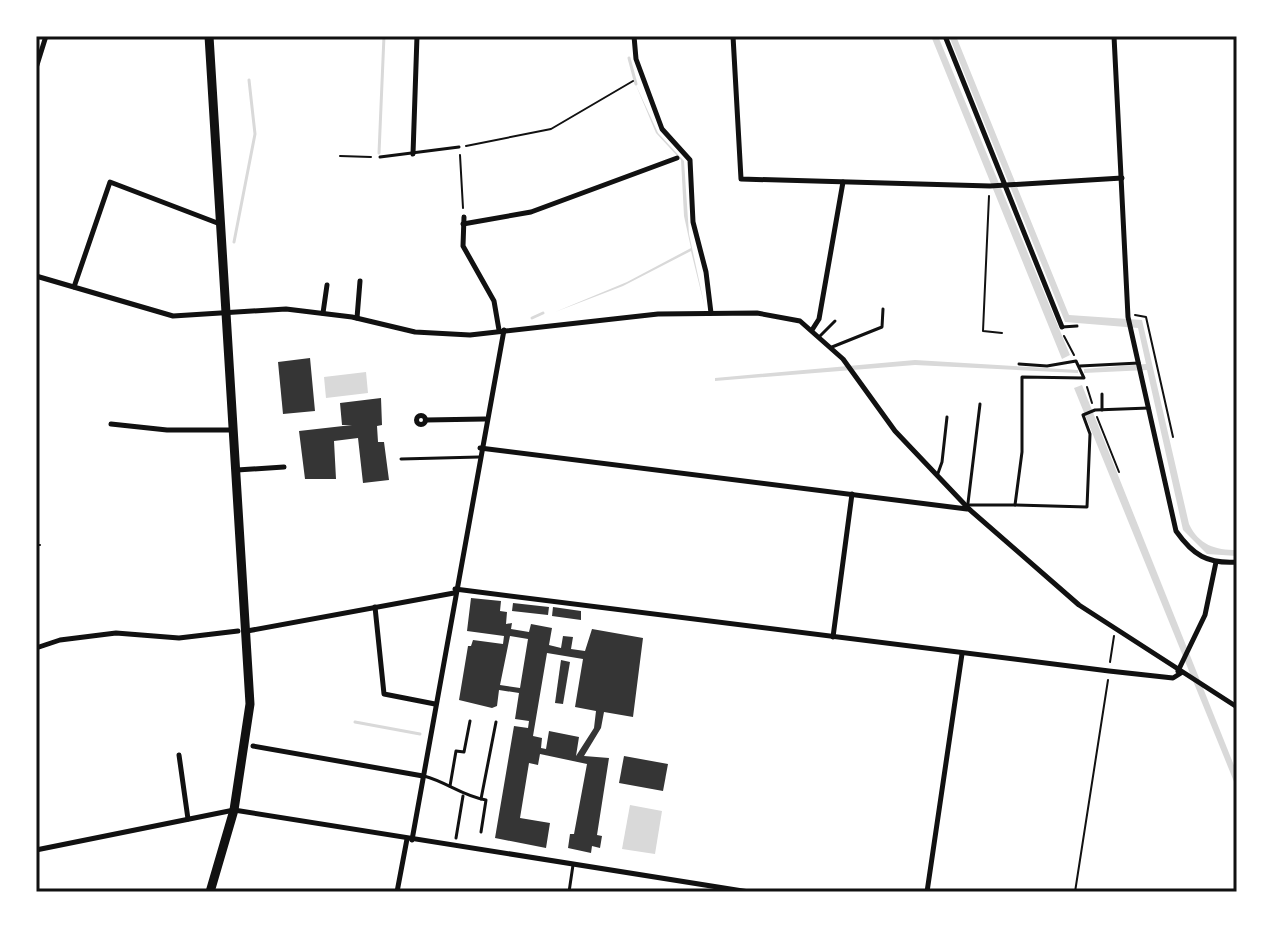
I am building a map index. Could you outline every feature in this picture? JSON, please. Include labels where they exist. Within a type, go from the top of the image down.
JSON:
[{"type":"highway","points":[[209,36],[243,631],[250,704],[234,810],[210,892]]},
{"type":"street","points":[[36,68],[46,36]]},
{"type":"street","points":[[413,154],[417,36]]},
{"type":"street","points":[[634,36],[641,78],[662,129],[690,160],[693,222],[706,272],[711,313]]},
{"type":"street","points":[[733,36],[741,179],[990,186],[1122,178]]},
{"type":"street","points":[[945,36],[1062,327]]},
{"type":"street","points":[[1114,36],[1128,315],[1176,531],[1189,549],[1206,560],[1237,562]]},
{"type":"street","points":[[397,892],[423,776],[501,330],[494,301],[463,246],[464,220],[531,212],[677,158]]},
{"type":"street","points":[[74,287],[110,182],[220,224]]},
{"type":"street","points":[[812,330],[819,319],[843,182]]},
{"type":"street","points":[[36,276],[173,316],[286,309],[357,318],[441,335],[470,335],[658,314],[784,315],[812,330],[832,347],[895,431],[936,476],[1079,605],[1237,707]]},
{"type":"street","points":[[357,318],[360,281]]},
{"type":"street","points":[[323,313],[327,285]]},
{"type":"street","points":[[426,420],[485,419]]},
{"type":"street","points":[[111,424],[167,430],[233,430]]},
{"type":"street","points":[[480,448],[968,507]]},
{"type":"street","points":[[236,470],[284,467]]},
{"type":"street","points":[[833,637],[852,494]]},
{"type":"street","points":[[36,648],[60,640],[116,633],[179,638],[243,631],[454,591],[1173,678],[1180,672],[1205,615],[1216,562]]},
{"type":"street","points":[[375,607],[384,694],[435,704]]},
{"type":"street","points":[[927,892],[962,654]]},
{"type":"street","points":[[253,746],[423,776]]},
{"type":"street","points":[[179,755],[188,819]]},
{"type":"street","points":[[36,850],[234,810],[749,892]]},
{"type":"lane","points":[[380,157],[459,147]]},
{"type":"lane","points":[[832,347],[882,327],[883,309]]},
{"type":"lane","points":[[820,336],[835,321]]},
{"type":"lane","points":[[1062,327],[1077,326]]},
{"type":"lane","points":[[1015,505],[1022,452],[1022,377],[1084,378],[1076,361],[1047,366],[1019,364]]},
{"type":"lane","points":[[1080,366],[1139,363]]},
{"type":"lane","points":[[1102,394],[1102,410]]},
{"type":"lane","points":[[980,404],[968,507],[1087,507],[1090,434],[1083,415],[1095,410],[1149,408]]},
{"type":"lane","points":[[936,476],[942,462],[947,417]]},
{"type":"lane","points":[[401,459],[479,457]]},
{"type":"lane","points":[[450,786],[456,751],[464,752],[470,721]]},
{"type":"lane","points":[[481,799],[488,782],[496,722]]},
{"type":"lane","points":[[423,776],[450,786],[463,796],[486,800],[481,832]]},
{"type":"lane","points":[[456,838],[463,796]]},
{"type":"lane","points":[[569,892],[573,865]]},
{"type":"path","points":[[464,220],[459,147],[551,129],[641,78]]},
{"type":"path","points":[[340,156],[380,157]]},
{"type":"path","points":[[990,186],[983,331],[1002,333]]},
{"type":"path","points":[[1128,315],[1146,317],[1173,437]]},
{"type":"path","points":[[1062,327],[1076,361]]},
{"type":"path","points":[[1084,378],[1119,472]]},
{"type":"path","points":[[1075,892],[1116,629]]},
{"type":"shaded area","points":[[931,36],[938,36],[1070,355],[1062,359]]},
{"type":"shaded area","points":[[949,36],[956,36],[1069,315],[1142,320],[1189,524],[1203,541],[1222,549],[1237,550],[1237,556],[1207,554],[1183,530],[1147,370],[1084,373],[1084,369],[1146,364],[1138,328],[1065,322]]},
{"type":"shaded area","points":[[635,83],[658,133],[684,161],[689,234],[705,308],[691,251],[623,286],[555,312],[627,282],[691,248],[684,216],[681,160],[656,133]]},
{"type":"shaded area","points":[[915,360],[1078,370],[1078,373],[915,365],[715,381],[715,378]]},
{"type":"shaded area","points":[[366,372],[368,393],[326,398],[324,377]]},
{"type":"shaded area","points":[[1082,385],[1237,773],[1237,789],[1074,388]]},
{"type":"shaded area","points":[[630,805],[662,811],[655,854],[622,849]]},
{"type":"building","points":[[310,358],[315,411],[283,414],[278,362]]},
{"type":"building","points":[[381,398],[382,425],[377,426],[378,442],[384,442],[389,480],[363,483],[358,438],[334,441],[336,479],[305,479],[299,431],[352,425],[342,425],[340,403]]},
{"type":"building","points":[[471,598],[501,601],[500,611],[507,612],[506,624],[512,623],[511,629],[529,632],[531,624],[552,628],[549,645],[561,648],[563,636],[573,637],[571,649],[585,651],[592,629],[643,638],[633,717],[604,712],[601,728],[584,756],[609,758],[597,835],[602,836],[600,848],[592,846],[591,853],[568,848],[570,834],[574,834],[587,764],[540,754],[538,765],[529,763],[520,818],[550,823],[546,848],[495,838],[514,726],[528,728],[529,721],[515,719],[519,693],[499,690],[497,706],[492,708],[459,700],[468,646],[473,640],[503,644],[504,636],[467,631]],"holes":[[[510,636],[528,639],[520,688],[500,685]],[[547,653],[583,659],[575,707],[596,711],[594,728],[576,756],[579,737],[549,731],[546,749],[541,748],[542,738],[533,736]]]},
{"type":"building","points":[[513,603],[549,607],[548,615],[512,611]]},
{"type":"building","points":[[553,607],[581,611],[581,620],[552,616]]},
{"type":"building","points":[[561,660],[570,662],[563,704],[555,703]]},
{"type":"building","points":[[624,756],[668,764],[663,791],[619,783]]},
{"type":"waterway","points":[[379,153],[384,36]]},
{"type":"waterway","points":[[629,58],[636,84]]},
{"type":"waterway","points":[[234,242],[255,134],[249,80]]},
{"type":"waterway","points":[[532,318],[543,313]]},
{"type":"waterway","points":[[355,722],[420,734]]}]
